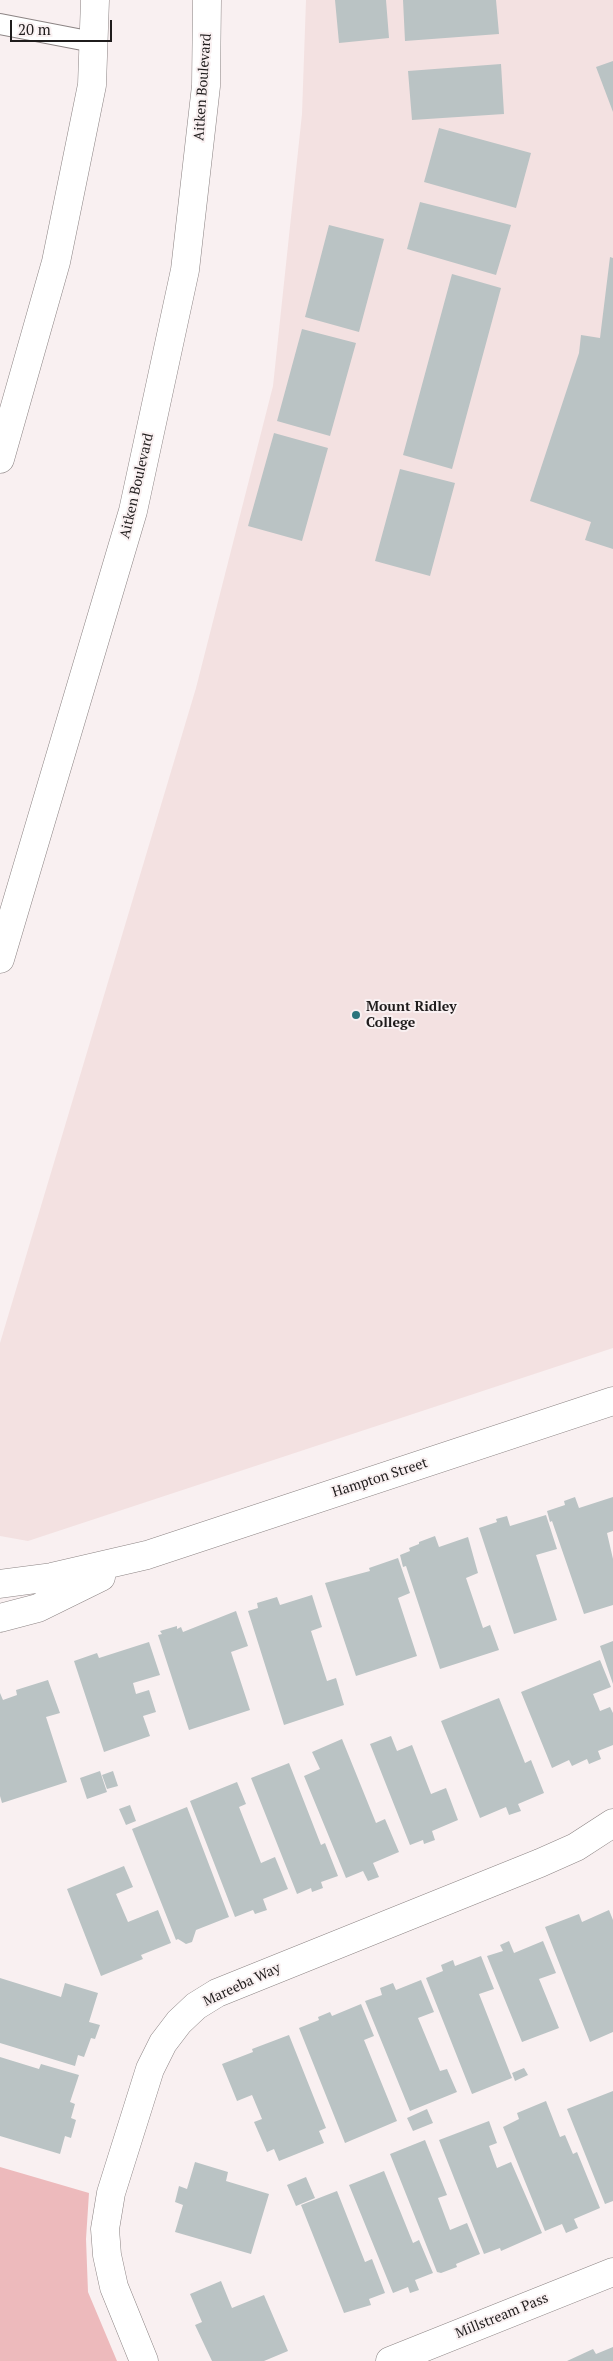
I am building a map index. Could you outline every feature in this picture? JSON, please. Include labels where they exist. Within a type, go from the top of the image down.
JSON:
[{"type":"street","points":[[0,459],[56,262],[92,85],[95,0]]},
{"type":"street","name":"Aitken Boulevard","points":[[0,959],[133,511],[185,270],[206,86],[207,0]]},
{"type":"street","name":"Hampton Street","points":[[0,1584],[52,1577],[147,1555],[613,1401]]},
{"type":"street","name":"Hampton Street","points":[[0,1618],[38,1608],[147,1555]]},
{"type":"street","name":"Mareeba Way","points":[[144,2361],[114,2287],[106,2255],[105,2229],[111,2193],[150,2069],[163,2043],[179,2022],[196,2006],[217,1993],[540,1864],[576,1847],[613,1823]]},
{"type":"street","name":"Millstream Pass","points":[[390,2361],[613,2272]]},
{"type":"lane","points":[[0,24],[93,42]]},
{"type":"shaded area","name":"Mount Ridley College","points":[[306,0],[613,0],[613,1348],[28,1541],[0,1536],[0,1343],[196,688],[273,386],[302,114]]},
{"type":"shaded area","points":[[0,2167],[89,2193],[86,2239],[88,2292],[117,2361],[0,2361]]},
{"type":"building","points":[[335,0],[386,0],[389,38],[339,43]]},
{"type":"building","points":[[403,0],[496,0],[499,34],[405,41]]},
{"type":"building","points":[[613,61],[613,112],[596,67]]},
{"type":"building","points":[[501,64],[504,114],[412,120],[408,71]]},
{"type":"building","points":[[439,128],[531,153],[516,208],[424,182]]},
{"type":"building","points":[[420,202],[511,225],[496,275],[407,249]]},
{"type":"building","points":[[329,225],[384,239],[359,332],[305,317]]},
{"type":"building","points":[[610,257],[613,258],[613,549],[585,540],[591,522],[530,501],[579,353],[581,335],[600,338]]},
{"type":"building","points":[[452,274],[501,288],[452,469],[403,455]]},
{"type":"building","points":[[302,329],[356,343],[330,436],[277,421]]},
{"type":"building","points":[[274,433],[328,448],[302,541],[248,526]]},
{"type":"building","points":[[400,469],[455,483],[430,576],[375,561]]},
{"type":"building","points":[[575,1497],[579,1508],[613,1497],[613,1531],[607,1533],[613,1559],[613,1605],[584,1614],[547,1511],[565,1505],[564,1501]]},
{"type":"building","points":[[546,1515],[557,1549],[536,1555],[557,1620],[514,1634],[479,1528],[497,1522],[496,1519],[507,1516],[510,1526]]},
{"type":"building","points":[[435,1536],[439,1547],[468,1537],[478,1573],[466,1578],[483,1628],[490,1625],[499,1650],[440,1669],[406,1566],[403,1567],[400,1555],[410,1551],[409,1548],[419,1544],[419,1542]]},
{"type":"building","points":[[398,1558],[410,1593],[398,1598],[417,1656],[356,1676],[325,1583],[370,1571],[369,1568]]},
{"type":"building","points":[[312,1595],[322,1627],[311,1631],[327,1681],[336,1678],[344,1705],[284,1725],[248,1611],[258,1608],[257,1603],[277,1597],[280,1605]]},
{"type":"building","points":[[236,1611],[248,1646],[231,1652],[250,1710],[189,1730],[158,1635],[162,1634],[160,1631],[177,1626],[177,1629],[181,1627],[183,1632]]},
{"type":"building","points":[[613,1641],[613,1684],[600,1646]]},
{"type":"building","points":[[149,1642],[160,1675],[133,1683],[136,1694],[149,1690],[156,1712],[143,1716],[150,1736],[104,1752],[74,1661],[97,1653],[99,1658]]},
{"type":"building","points":[[600,1660],[611,1687],[593,1694],[600,1711],[610,1707],[613,1713],[613,1745],[598,1751],[601,1759],[589,1764],[587,1759],[572,1766],[569,1760],[552,1768],[521,1692]]},
{"type":"building","points":[[48,1680],[60,1713],[46,1717],[67,1782],[2,1803],[0,1796],[0,1693],[3,1700],[17,1695],[16,1690]]},
{"type":"building","points":[[499,1698],[525,1763],[531,1760],[544,1793],[518,1804],[521,1811],[509,1815],[506,1807],[480,1818],[441,1721]]},
{"type":"building","points":[[391,1736],[397,1751],[412,1745],[431,1794],[446,1788],[458,1820],[432,1831],[435,1840],[424,1844],[423,1840],[410,1845],[370,1744]]},
{"type":"building","points":[[342,1739],[376,1823],[385,1819],[399,1852],[373,1863],[379,1877],[368,1881],[363,1871],[346,1878],[304,1776],[320,1769],[312,1752]]},
{"type":"building","points":[[289,1763],[321,1845],[325,1843],[338,1876],[321,1882],[323,1888],[312,1892],[311,1888],[297,1894],[251,1778]]},
{"type":"building","points":[[100,1771],[107,1792],[87,1799],[80,1778]]},
{"type":"building","points":[[113,1771],[118,1786],[107,1789],[102,1775]]},
{"type":"building","points":[[237,1782],[246,1804],[239,1807],[261,1863],[275,1857],[288,1889],[263,1899],[267,1910],[255,1914],[253,1910],[235,1917],[190,1801]]},
{"type":"building","points":[[130,1805],[136,1821],[126,1825],[119,1809]]},
{"type":"building","points":[[187,1807],[229,1917],[196,1930],[192,1942],[186,1944],[178,1939],[176,1940],[132,1829]]},
{"type":"building","points":[[124,1866],[133,1887],[116,1894],[128,1922],[158,1910],[171,1943],[141,1955],[143,1959],[101,1976],[67,1889]]},
{"type":"building","points":[[609,1910],[613,1920],[613,2032],[590,2042],[545,1927],[579,1914],[582,1922]]},
{"type":"building","points":[[509,1941],[514,1953],[543,1941],[556,1973],[539,1979],[559,2028],[522,2042],[487,1956],[503,1951],[500,1945]]},
{"type":"building","points":[[481,1956],[494,1989],[479,1994],[512,2078],[472,2094],[426,1978],[443,1971],[441,1965],[453,1960],[455,1966]]},
{"type":"building","points":[[0,1978],[61,1997],[65,1983],[98,1993],[89,2022],[100,2025],[95,2039],[91,2038],[84,2057],[78,2055],[75,2066],[0,2043]]},
{"type":"building","points":[[421,1980],[434,2012],[418,2018],[440,2071],[447,2069],[457,2092],[410,2111],[365,2001],[382,1995],[380,1988],[393,1983],[396,1990]]},
{"type":"building","points":[[361,2004],[374,2036],[364,2040],[397,2121],[345,2143],[299,2028],[319,2020],[318,2017],[330,2012],[332,2016]]},
{"type":"building","points":[[289,2035],[326,2128],[319,2131],[324,2143],[279,2161],[274,2149],[267,2152],[254,2122],[262,2119],[252,2095],[237,2101],[222,2064],[253,2052],[252,2049]]},
{"type":"building","points":[[0,2057],[39,2069],[41,2064],[79,2075],[70,2102],[75,2104],[71,2118],[76,2120],[71,2138],[65,2136],[60,2154],[0,2136]]},
{"type":"building","points":[[524,2068],[528,2075],[515,2081],[512,2073]]},
{"type":"building","points":[[613,2091],[613,2201],[605,2204],[567,2109]]},
{"type":"building","points":[[546,2101],[560,2137],[565,2135],[573,2154],[577,2152],[600,2208],[574,2219],[578,2228],[566,2233],[562,2224],[545,2231],[503,2127],[519,2119],[517,2113]]},
{"type":"building","points":[[427,2109],[433,2123],[413,2131],[407,2118]]},
{"type":"building","points":[[489,2121],[497,2143],[489,2146],[497,2168],[511,2162],[542,2233],[501,2251],[500,2248],[484,2254],[439,2140]]},
{"type":"building","points":[[425,2140],[447,2195],[438,2198],[450,2230],[467,2223],[480,2254],[456,2264],[457,2267],[441,2273],[437,2272],[390,2154]]},
{"type":"building","points":[[195,2162],[228,2172],[226,2181],[269,2194],[251,2254],[175,2232],[183,2205],[175,2202],[179,2186],[187,2189]]},
{"type":"building","points":[[384,2171],[413,2243],[419,2240],[433,2273],[415,2280],[419,2290],[410,2293],[408,2287],[393,2293],[349,2185]]},
{"type":"building","points":[[306,2177],[315,2198],[296,2206],[287,2185]]},
{"type":"building","points":[[337,2191],[365,2262],[372,2259],[385,2293],[369,2299],[371,2305],[344,2313],[301,2205]]},
{"type":"building","points":[[221,2281],[232,2308],[264,2295],[288,2351],[264,2361],[212,2361],[195,2325],[202,2322],[190,2294]]},
{"type":"building","points":[[613,2347],[613,2361],[567,2361],[593,2349],[596,2354]]},
{"type":"place","name":"Mount Ridley College","points":[[356,1015]]}]
